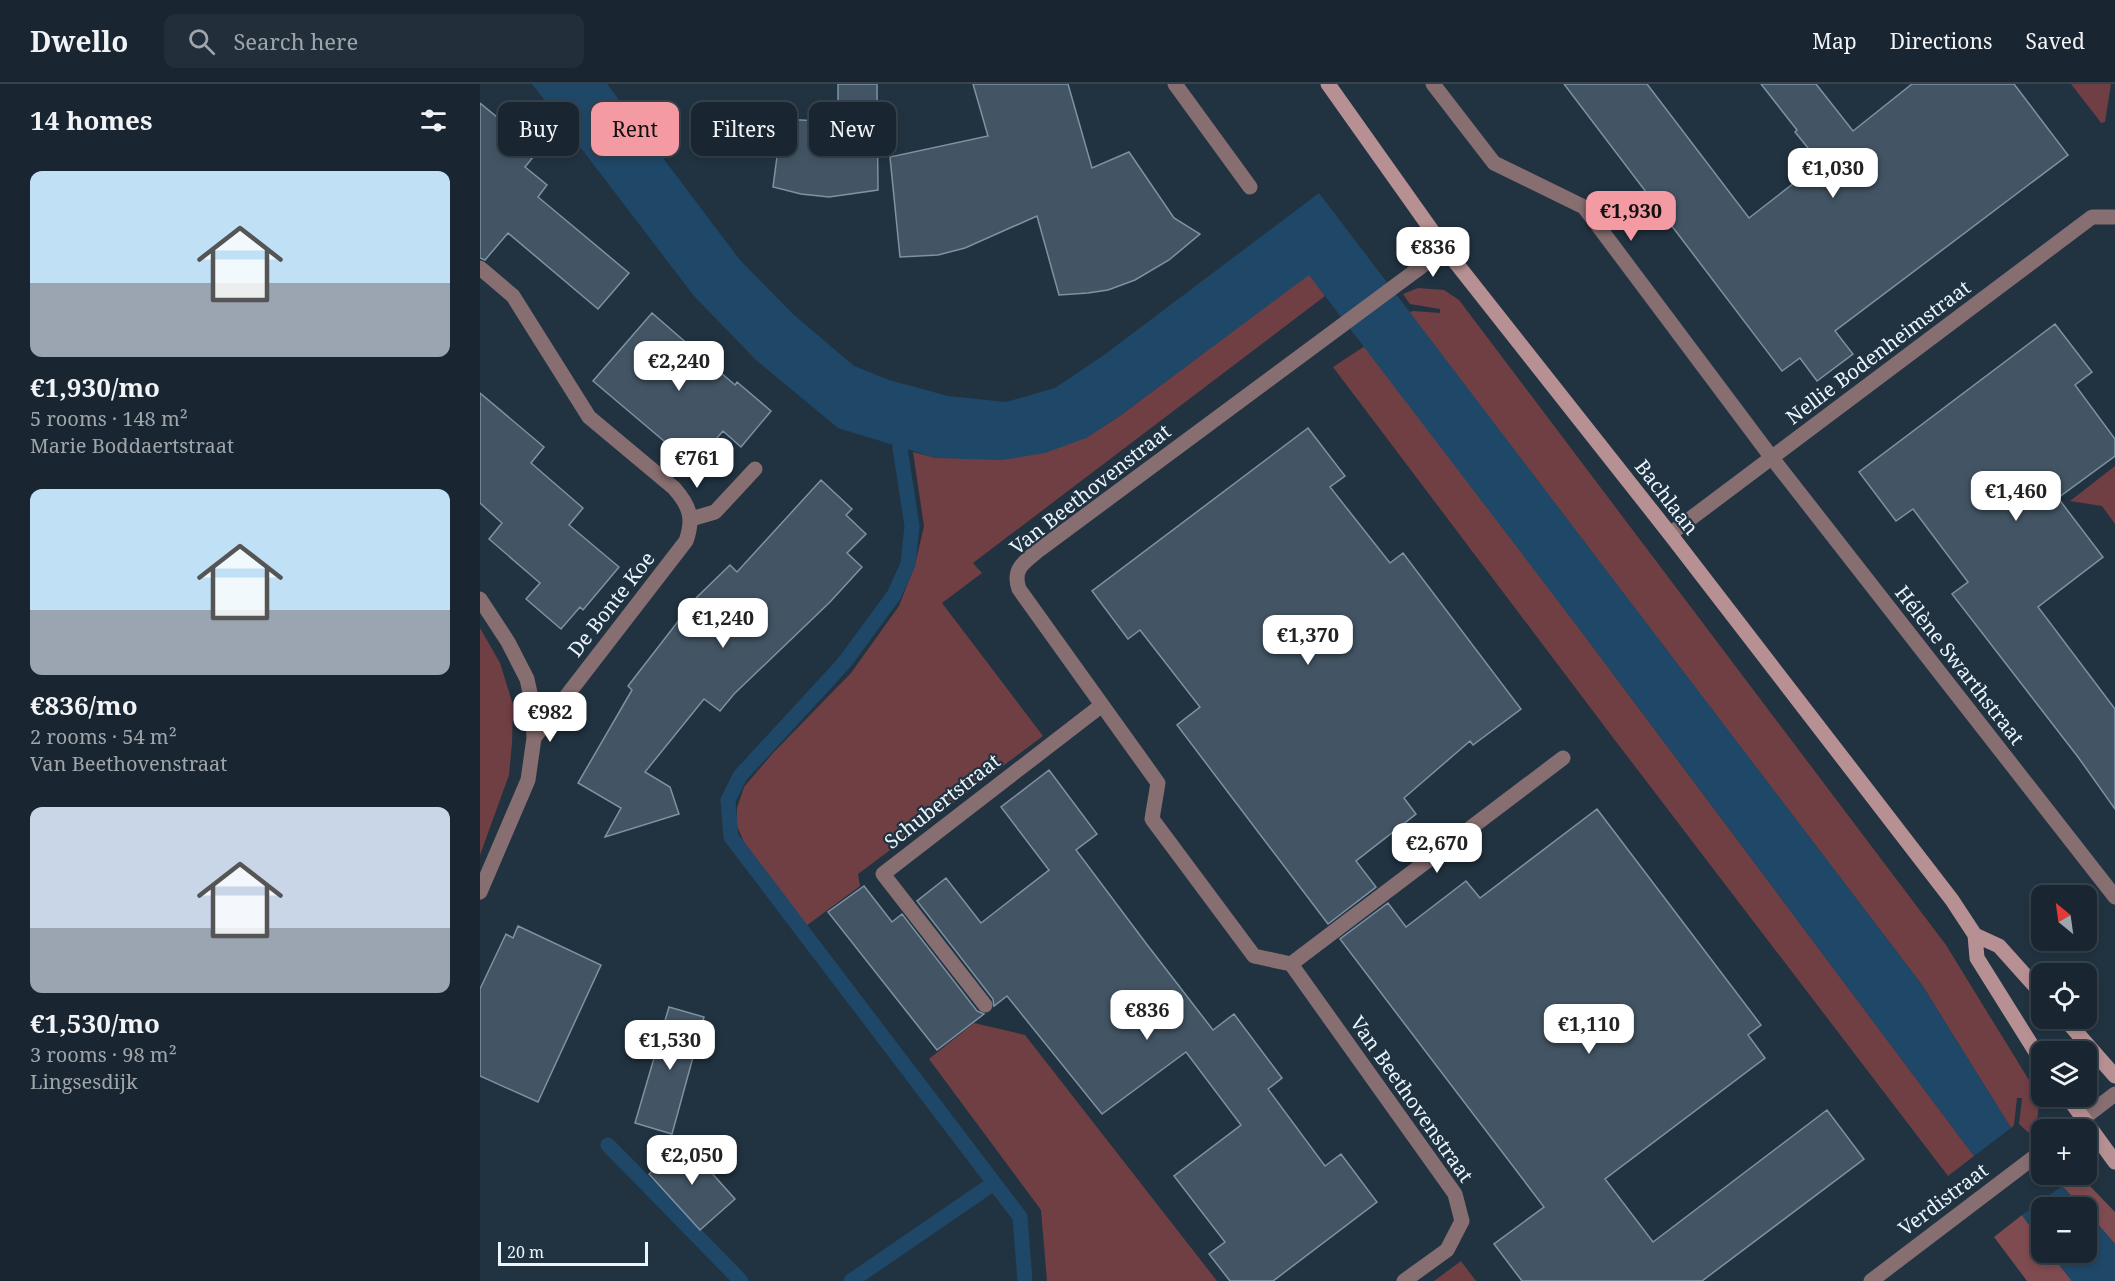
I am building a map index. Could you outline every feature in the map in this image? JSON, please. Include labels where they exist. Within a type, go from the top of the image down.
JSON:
[{"type":"street","points":[[1175,84],[1250,187]]},
{"type":"street","name":"Bachlaan","points":[[1328,84],[1445,249],[1670,534],[1952,900],[1975,935],[1977,958],[2031,1045]]},
{"type":"street","name":"Hélène Swarthstraat","points":[[1433,84],[1494,163],[1584,207],[1772,458],[2115,897]]},
{"type":"street","name":"Nellie Bodenheimstraat","points":[[1670,534],[2092,217],[2115,217]]},
{"type":"street","name":"Van Beethovenstraat","points":[[1404,1281],[1447,1250],[1462,1221],[1455,1194],[1291,964],[1254,956],[1152,819],[1158,783],[1019,589],[1016,576],[1018,568],[1039,550],[1445,249]]},
{"type":"street","points":[[480,268],[513,296],[589,417],[674,488],[683,498],[691,519],[715,512],[756,469]]},
{"type":"street","name":"De Bonte Koe","points":[[534,738],[686,541],[691,519]]},
{"type":"street","points":[[480,599],[508,642],[526,679],[532,702],[534,738],[528,780],[480,892]]},
{"type":"street","name":"Schubertstraat","points":[[985,1005],[883,874],[1102,705]]},
{"type":"street","points":[[1291,964],[1563,758]]},
{"type":"street","name":"Bachlaan","points":[[1975,935],[1999,946],[2031,982]]},
{"type":"street","points":[[2074,1029],[2115,1076]]},
{"type":"street","points":[[2083,1118],[2115,1094]]},
{"type":"street","points":[[2075,1107],[2115,1162]]},
{"type":"street","name":"Verdistraat","points":[[1871,1281],[2031,1159]]},
{"type":"shaded area","points":[[2071,84],[2111,84],[2105,122],[2101,123]]},
{"type":"shaded area","points":[[1309,274],[1325,296],[973,563],[982,573],[942,603],[1043,736],[858,874],[860,886],[806,926],[744,842],[737,826],[737,808],[744,787],[773,753],[851,673],[899,606],[915,565],[924,526],[913,452],[936,458],[1086,438],[1121,415]]},
{"type":"shaded area","points":[[1418,288],[1444,290],[1459,300],[1946,945],[2031,1083],[2031,1107],[2038,1107],[2038,1113],[2037,1119],[2031,1119],[2030,1134],[2019,1124],[2022,1098],[2017,1098],[2014,1125],[2011,1128],[1922,985],[1409,312],[1440,313],[1440,309],[1410,304],[1403,294]]},
{"type":"shaded area","points":[[1365,346],[1974,1156],[1948,1176],[1333,367]]},
{"type":"shaded area","points":[[2115,466],[2115,524],[2102,506],[2070,501]]},
{"type":"shaded area","points":[[480,628],[500,663],[513,705],[509,775],[480,855]]},
{"type":"shaded area","points":[[974,1023],[1025,1035],[1217,1281],[1047,1281],[1041,1210],[929,1059]]},
{"type":"shaded area","points":[[2089,1185],[2115,1212],[2115,1244],[2097,1223],[2097,1197],[2072,1197],[2062,1186]]},
{"type":"shaded area","points":[[2022,1215],[2031,1227],[2031,1263],[2058,1263],[2072,1281],[2027,1281],[1994,1237]]},
{"type":"shaded area","points":[[1461,1261],[1476,1281],[1434,1281]]},
{"type":"water","points":[[532,84],[607,84],[621,102],[591,102],[591,156],[661,156],[740,260],[793,314],[854,366],[889,380],[948,396],[1006,402],[1055,388],[1104,355],[1319,193],[1922,985],[2011,1128],[1974,1156],[1584,635],[1309,275],[1121,415],[1086,438],[1045,453],[1002,460],[936,458],[838,428],[756,360],[694,296],[579,146],[579,102],[546,102]]},
{"type":"water","points":[[2062,1186],[2072,1197],[2047,1197]]},
{"type":"water","points":[[2031,1208],[2031,1227],[2022,1215]]},
{"type":"water","points":[[2097,1223],[2115,1244],[2115,1281],[2072,1281],[2058,1263],[2097,1263]]},
{"type":"building","points":[[838,84],[877,84],[877,102],[838,102]]},
{"type":"building","points":[[973,84],[1068,84],[1092,168],[1129,152],[1174,218],[1200,234],[1169,260],[1135,280],[1108,290],[1088,293],[1059,295],[1037,216],[965,248],[938,255],[900,257],[890,157],[988,136]]},
{"type":"building","points":[[1564,84],[1647,84],[1749,218],[1817,165],[1814,161],[1817,159],[1795,132],[1797,130],[1761,84],[1816,84],[1853,131],[1912,84],[2014,84],[2068,155],[1835,331],[1853,354],[1817,381],[1800,358],[1782,371]]},
{"type":"building","points":[[480,103],[498,118],[498,156],[534,156],[525,167],[547,185],[538,197],[629,273],[598,309],[508,233],[485,260],[480,258]]},
{"type":"building","points":[[797,120],[809,120],[809,156],[878,156],[878,190],[829,197],[801,194],[773,187],[777,156],[797,156]]},
{"type":"building","points":[[652,313],[735,385],[737,382],[771,411],[741,447],[723,431],[711,445],[708,442],[690,463],[593,381]]},
{"type":"building","points":[[2055,324],[2092,372],[2075,385],[2115,439],[2115,456],[2058,498],[2103,557],[2038,607],[2115,709],[2115,809],[2078,757],[1952,594],[1968,582],[1913,509],[1896,521],[1859,472]]},
{"type":"building","points":[[480,393],[544,447],[531,463],[583,508],[569,525],[619,567],[583,610],[580,607],[561,629],[526,599],[540,583],[489,539],[502,523],[480,503]]},
{"type":"building","points":[[1308,428],[1345,476],[1330,487],[1390,563],[1403,553],[1521,709],[1473,745],[1470,741],[1404,798],[1416,814],[1356,861],[1376,887],[1328,924],[1177,725],[1200,707],[1140,630],[1128,639],[1092,591]]},
{"type":"building","points":[[821,480],[852,509],[846,515],[866,534],[847,553],[862,567],[830,602],[734,694],[720,711],[704,699],[645,772],[670,787],[679,814],[605,837],[621,808],[578,783],[632,690],[628,686],[697,597],[730,565],[737,572]]},
{"type":"building","points":[[1049,770],[1097,834],[1076,850],[1145,942],[1213,1030],[1234,1014],[1282,1078],[1268,1089],[1325,1166],[1341,1154],[1377,1202],[1273,1281],[1230,1281],[1209,1254],[1225,1242],[1174,1176],[1241,1125],[1186,1052],[1102,1114],[1007,996],[994,1006],[993,999],[917,901],[946,878],[981,923],[1049,870],[1001,807]]},
{"type":"building","points":[[1597,809],[1761,1025],[1748,1035],[1765,1058],[1605,1179],[1653,1242],[1827,1110],[1864,1159],[1702,1281],[1522,1281],[1494,1244],[1544,1207],[1340,939],[1388,903],[1406,927],[1466,881],[1480,898]]},
{"type":"building","points":[[864,886],[892,922],[902,914],[977,1011],[984,1014],[937,1050],[828,912]]},
{"type":"building","points":[[518,926],[601,965],[538,1102],[480,1076],[480,989],[506,934],[513,938]]},
{"type":"building","points":[[669,1007],[704,1017],[672,1134],[635,1123]]},
{"type":"building","points":[[684,1142],[735,1199],[700,1230],[649,1174]]},
{"type":"waterway","points":[[900,448],[912,526],[908,564],[894,595],[844,663],[740,776],[728,800],[731,837],[1020,1217],[1025,1281]]},
{"type":"waterway","points":[[608,1145],[741,1281]]},
{"type":"waterway","points":[[851,1281],[994,1183]]}]
